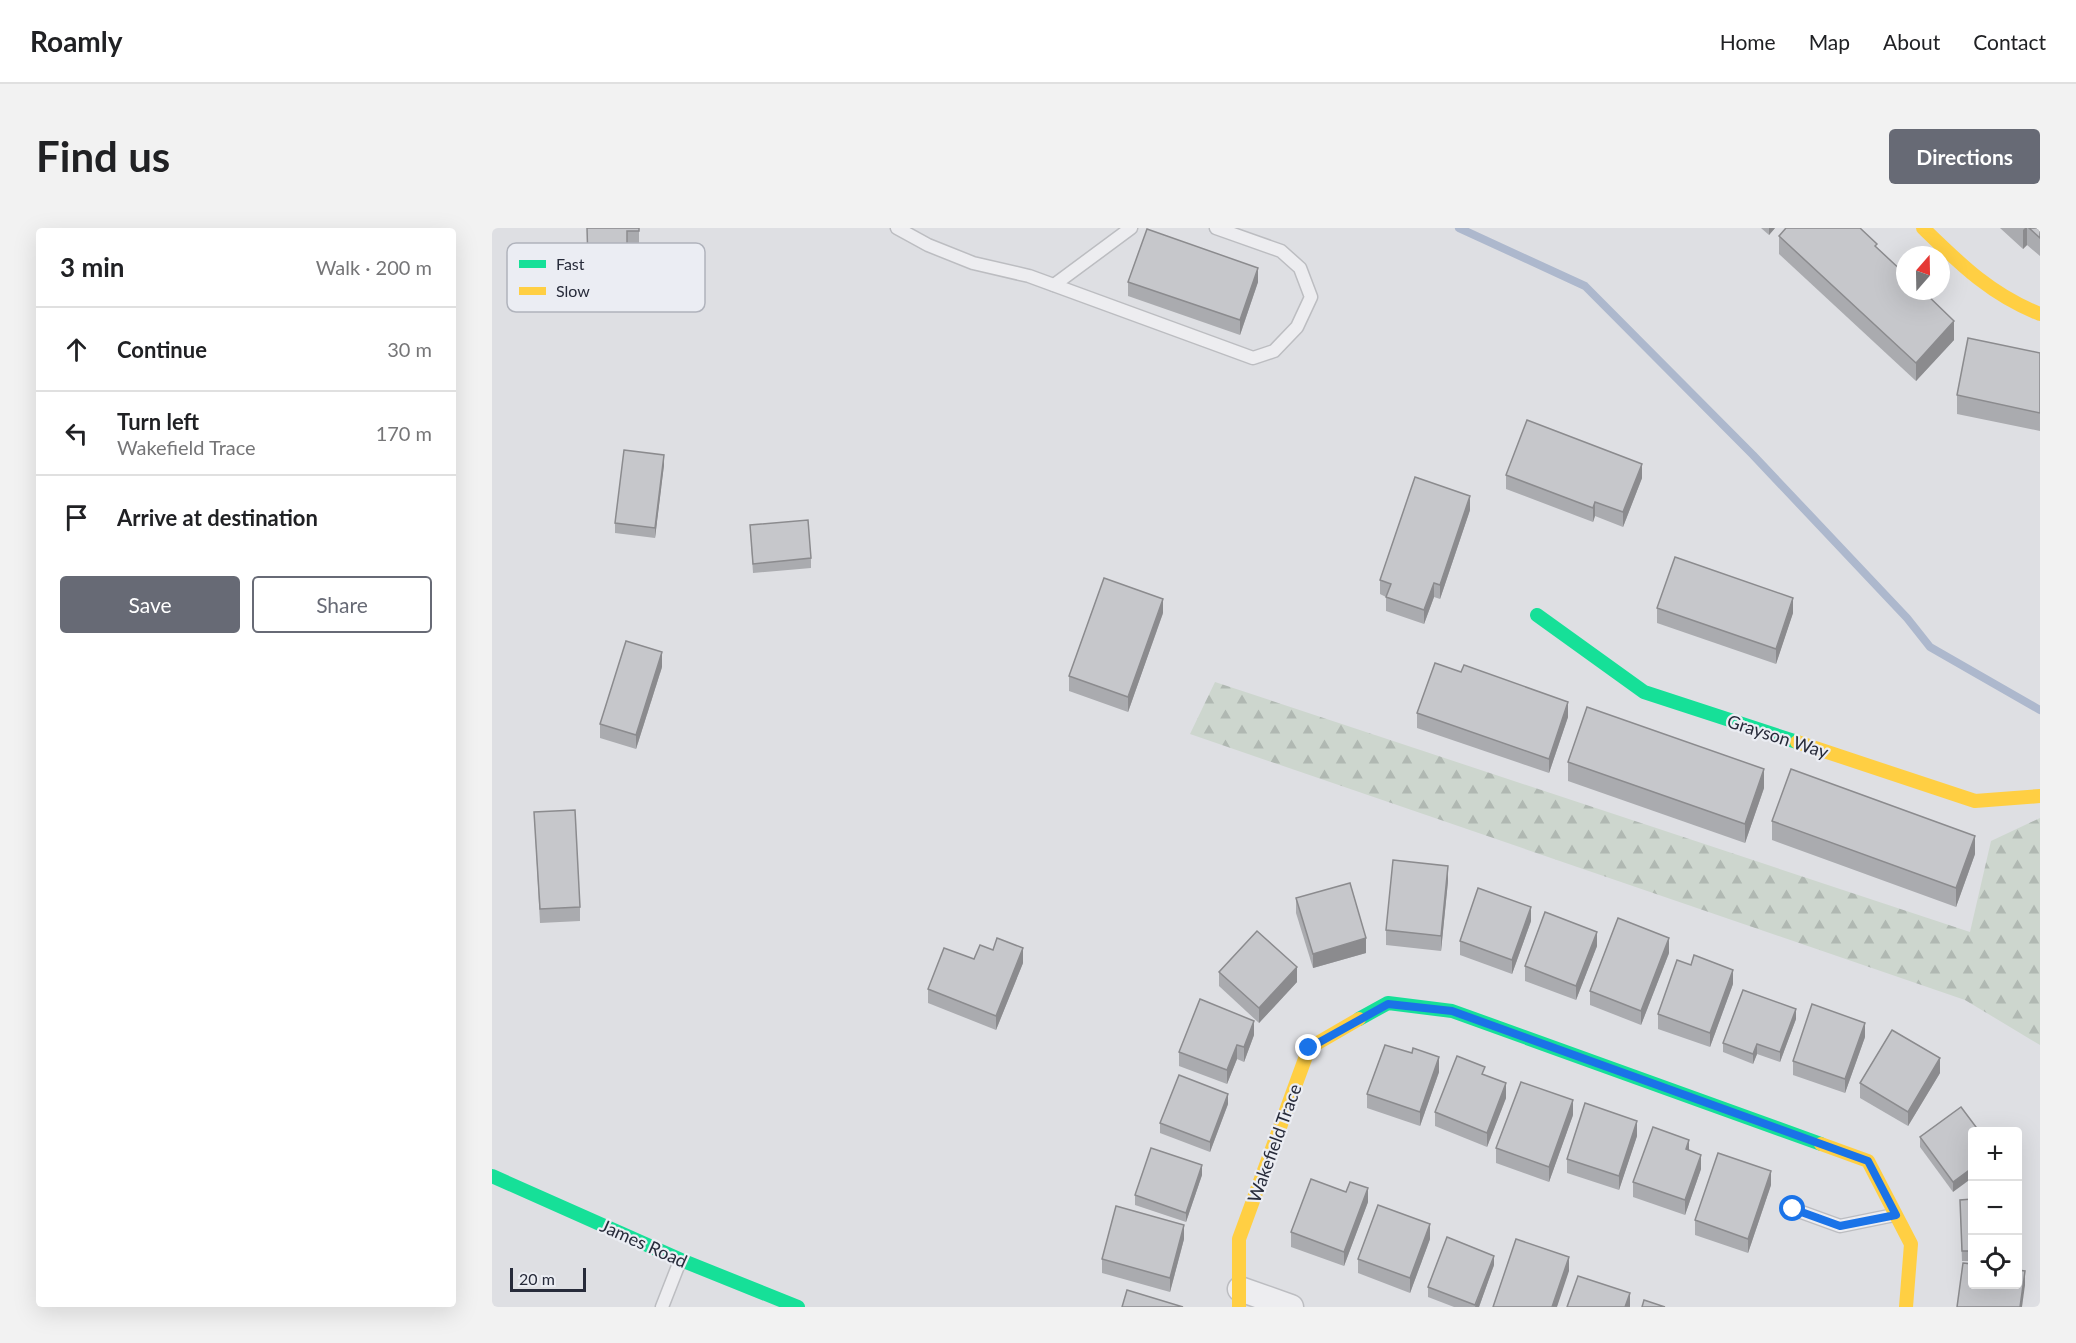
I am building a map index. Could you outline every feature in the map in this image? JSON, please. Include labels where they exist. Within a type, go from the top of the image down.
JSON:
[{"type":"street","points":[[1923,228],[1936,246]]},
{"type":"street","points":[[1950,263],[2000,297],[2040,314]]},
{"type":"street","name":"Grayson Way","points":[[1537,615],[1644,692],[1975,801],[2040,795]]},
{"type":"street","name":"Wakefield Trace","points":[[1240,1298],[1239,1239],[1309,1048],[1388,1004],[1452,1011],[1868,1161],[1911,1244],[1906,1307]]},
{"type":"street","name":"James Road","points":[[492,1176],[681,1260],[798,1307]]},
{"type":"street","points":[[1240,1298],[1291,1307]]},
{"type":"lane","points":[[897,228],[928,245],[973,263],[1029,276],[1253,358],[1274,351],[1297,327],[1311,297],[1300,268],[1281,251],[1216,228]]},
{"type":"lane","points":[[1054,285],[1131,228]]},
{"type":"lane","points":[[1793,1209],[1840,1226],[1896,1215]]},
{"type":"lane","points":[[662,1307],[681,1260]]},
{"type":"green space","points":[[1215,682],[1970,932],[1991,841],[2040,818],[2040,1045],[1965,1000],[1190,734]]},
{"type":"building","points":[[587,228],[639,228],[639,231],[627,231],[627,243],[587,243]]},
{"type":"building","points":[[1786,228],[1860,228],[1896,266],[1896,300],[1932,300],[1954,321],[1916,363],[1779,236]]},
{"type":"building","points":[[2029,228],[2040,228],[2040,238]]},
{"type":"building","points":[[1147,229],[1258,268],[1240,320],[1128,282]]},
{"type":"building","points":[[1968,338],[2040,353],[2040,413],[1957,395]]},
{"type":"building","points":[[1527,420],[1642,464],[1623,512],[1595,502],[1593,508],[1506,475]]},
{"type":"building","points":[[624,450],[664,455],[655,528],[615,523]]},
{"type":"building","points":[[1415,477],[1470,496],[1440,585],[1434,583],[1424,610],[1386,597],[1391,584],[1380,580]]},
{"type":"building","points":[[808,520],[811,558],[753,564],[750,525]]},
{"type":"building","points":[[1675,557],[1793,598],[1776,649],[1657,608]]},
{"type":"building","points":[[1104,578],[1163,599],[1128,697],[1069,676]]},
{"type":"building","points":[[626,641],[662,652],[636,735],[600,724]]},
{"type":"building","points":[[1435,663],[1461,672],[1464,665],[1568,702],[1549,759],[1417,713]]},
{"type":"building","points":[[1587,707],[1764,769],[1745,824],[1568,762]]},
{"type":"building","points":[[1791,769],[1975,836],[1956,888],[1772,821]]},
{"type":"building","points":[[575,810],[580,907],[540,909],[534,812]]},
{"type":"building","points":[[1393,860],[1448,866],[1441,936],[1386,930]]},
{"type":"building","points":[[1350,883],[1366,938],[1313,954],[1296,898]]},
{"type":"building","points":[[1478,888],[1531,907],[1512,960],[1460,941]]},
{"type":"building","points":[[1545,912],[1597,932],[1576,986],[1525,966]]},
{"type":"building","points":[[1618,918],[1669,938],[1641,1011],[1590,991]]},
{"type":"building","points":[[1257,931],[1297,967],[1259,1008],[1219,972]]},
{"type":"building","points":[[997,938],[1023,948],[996,1016],[928,989],[944,948],[974,959],[980,945],[993,950]]},
{"type":"building","points":[[1694,955],[1733,970],[1710,1033],[1658,1014],[1677,960],[1691,965]]},
{"type":"building","points":[[1743,990],[1796,1009],[1780,1052],[1757,1044],[1753,1054],[1723,1043]]},
{"type":"building","points":[[1200,999],[1254,1021],[1244,1047],[1237,1045],[1227,1070],[1179,1052]]},
{"type":"building","points":[[1812,1004],[1865,1023],[1845,1079],[1793,1061]]},
{"type":"building","points":[[1892,1030],[1940,1058],[1908,1112],[1860,1083]]},
{"type":"building","points":[[1385,1045],[1412,1053],[1413,1048],[1439,1057],[1420,1112],[1367,1094]]},
{"type":"building","points":[[1457,1056],[1485,1067],[1482,1074],[1506,1083],[1487,1133],[1435,1112]]},
{"type":"building","points":[[1179,1075],[1228,1094],[1210,1142],[1160,1123]]},
{"type":"building","points":[[1521,1082],[1573,1100],[1549,1167],[1496,1148]]},
{"type":"building","points":[[1585,1103],[1637,1121],[1619,1176],[1567,1159]]},
{"type":"building","points":[[1961,1107],[1976,1127],[1968,1127],[1968,1171],[1953,1182],[1920,1137]]},
{"type":"building","points":[[1653,1127],[1689,1140],[1686,1149],[1701,1155],[1685,1200],[1633,1182]]},
{"type":"building","points":[[1151,1148],[1202,1165],[1186,1213],[1135,1195]]},
{"type":"building","points":[[1718,1153],[1771,1171],[1748,1239],[1695,1220]]},
{"type":"building","points":[[1311,1179],[1346,1192],[1350,1182],[1368,1188],[1344,1252],[1291,1232]]},
{"type":"building","points":[[1968,1199],[1968,1251],[1962,1251],[1960,1200]]},
{"type":"building","points":[[1378,1205],[1430,1224],[1410,1278],[1358,1259]]},
{"type":"building","points":[[1116,1206],[1184,1225],[1170,1278],[1102,1259]]},
{"type":"building","points":[[1447,1237],[1494,1256],[1475,1305],[1428,1287]]},
{"type":"building","points":[[1516,1239],[1569,1257],[1552,1307],[1493,1307]]},
{"type":"building","points":[[1963,1263],[1968,1264],[1968,1289],[2022,1289],[2022,1271],[2025,1271],[2020,1307],[1957,1307]]},
{"type":"building","points":[[1578,1276],[1630,1293],[1625,1307],[1567,1307]]},
{"type":"building","points":[[1127,1290],[1183,1307],[1122,1307]]},
{"type":"building","points":[[1644,1300],[1665,1307],[1642,1307]]},
{"type":"waterway","points":[[1459,228],[1585,286],[1753,455],[1907,618],[1930,647],[2040,710]]},
{"type":"traffic: fast","points":[[1537,615],[1644,692],[1797,742]]},
{"type":"traffic: fast","points":[[1359,1019],[1388,1003],[1452,1011],[1821,1144]]},
{"type":"traffic: fast","points":[[492,1176],[681,1260],[798,1307]]},
{"type":"traffic: slow","points":[[1923,228],[1963,266],[1991,288],[2006,298],[2040,314]]},
{"type":"traffic: slow","points":[[1797,742],[1975,801],[2040,796]]},
{"type":"traffic: slow","points":[[1239,1307],[1239,1239],[1309,1048],[1359,1019]]},
{"type":"traffic: slow","points":[[1821,1144],[1868,1161],[1911,1244],[1906,1307]]},
{"type":"route","points":[[1309,1048],[1388,1004],[1452,1011],[1868,1161],[1896,1215],[1840,1226],[1793,1209]]}]
